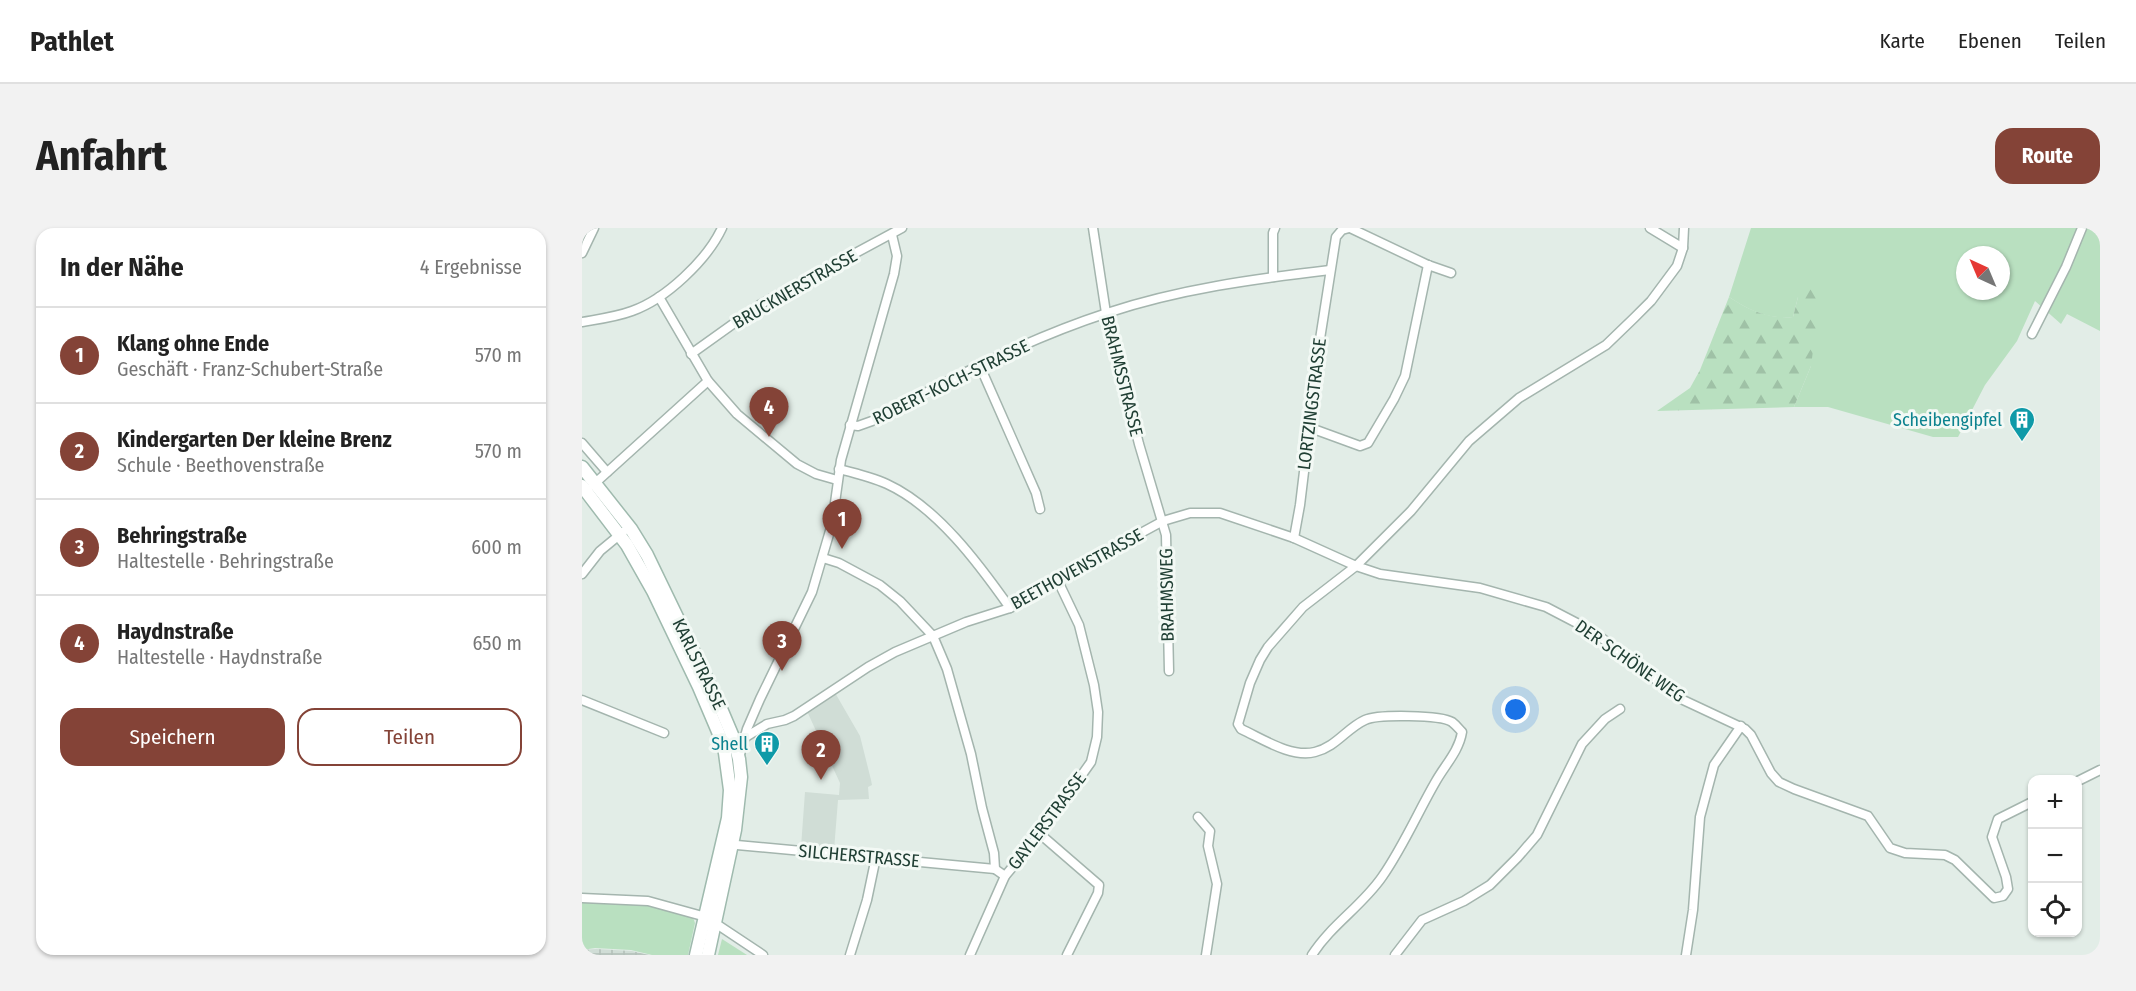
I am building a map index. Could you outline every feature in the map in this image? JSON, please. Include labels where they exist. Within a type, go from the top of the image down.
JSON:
[{"type":"main road","name":"KARLSTRASSE","points":[[582,467],[588,487],[625,532],[653,591],[736,736],[741,777],[706,938],[696,955]]},
{"type":"main road","name":"KARLSTRASSE","points":[[727,844],[736,736]]},
{"type":"main road","name":"KARLSTRASSE","points":[[706,938],[708,955]]},
{"type":"street","points":[[582,253],[594,228]]},
{"type":"street","points":[[582,322],[633,311],[659,297],[707,253],[722,228]]},
{"type":"street","name":"BRUCKNERSTRASSE","points":[[691,354],[761,304],[902,228]]},
{"type":"street","name":"BRAHMSSTRASSE","points":[[1093,228],[1106,313],[1139,444],[1163,520]]},
{"type":"street","points":[[1273,277],[1275,228]]},
{"type":"street","points":[[1350,228],[1428,265],[1451,273]]},
{"type":"street","name":"LORTZINGSTRASSE","points":[[1294,538],[1330,270],[1336,237],[1342,230],[1350,228]]},
{"type":"street","points":[[1650,228],[1683,248]]},
{"type":"street","points":[[1312,955],[1322,939],[1381,878],[1457,748],[1462,732],[1453,723],[1438,717],[1368,718],[1354,726],[1336,742],[1315,752],[1298,753],[1285,749],[1241,729],[1239,722],[1250,683],[1268,647],[1303,607],[1356,566],[1411,511],[1469,441],[1519,398],[1606,345],[1651,301],[1677,266],[1683,248],[1684,228]]},
{"type":"street","points":[[2032,334],[2066,267],[2082,228]]},
{"type":"street","points":[[736,736],[812,592],[832,524],[839,469],[850,425],[894,274],[897,256],[892,235]]},
{"type":"street","points":[[1308,427],[1360,446],[1368,443],[1405,376],[1428,265]]},
{"type":"street","name":"ROBERT-KOCH-STRASSE","points":[[850,425],[858,426],[872,422],[979,364],[1106,313],[1208,287],[1330,270]]},
{"type":"street","points":[[659,297],[708,381],[743,420],[797,464],[816,474],[837,480]]},
{"type":"street","points":[[979,364],[1041,509]]},
{"type":"street","points":[[588,487],[708,381]]},
{"type":"street","points":[[582,443],[607,472]]},
{"type":"street","points":[[839,469],[887,484],[907,495],[928,512],[970,555],[1010,608]]},
{"type":"street","name":"BEETHOVENSTRASSE","points":[[736,736],[785,720],[806,710],[868,667],[895,652],[966,622],[1010,608],[1163,520],[1190,513],[1220,513],[1294,538],[1356,566]]},
{"type":"street","name":"BRAHMSWEG","points":[[1163,520],[1166,535],[1168,671]]},
{"type":"street","points":[[582,574],[600,551],[625,532]]},
{"type":"street","points":[[822,558],[880,585],[900,601],[933,636],[947,669],[971,754],[994,853],[995,869],[1005,876]]},
{"type":"street","name":"DER SCHÖNE WEG","points":[[1356,566],[1380,574],[1479,588],[1546,607],[1594,632],[1681,699],[1741,726],[1751,735],[1771,773],[1779,782],[1868,816],[1890,848],[1905,853],[1945,855],[1955,860],[1994,898],[2003,896],[2008,889],[1992,837],[1998,819],[2028,804]]},
{"type":"street","name":"GAYLERSTRASSE","points":[[970,955],[1005,876],[1040,834],[1091,762],[1097,737],[1098,712],[1094,685],[1079,625],[1058,581]]},
{"type":"street","points":[[582,700],[664,733]]},
{"type":"street","points":[[1395,955],[1422,920],[1464,901],[1490,885],[1518,857],[1537,835],[1582,744],[1605,719],[1620,709]]},
{"type":"street","points":[[1686,955],[1693,910],[1700,818],[1714,765],[1741,726]]},
{"type":"street","points":[[2082,779],[2100,770]]},
{"type":"street","points":[[1198,817],[1210,831],[1208,846],[1217,884],[1206,955]]},
{"type":"street","points":[[1040,834],[1099,885],[1098,893],[1067,955]]},
{"type":"street","name":"SILCHERSTRASSE","points":[[727,844],[995,869]]},
{"type":"street","points":[[850,955],[867,900],[876,857]]},
{"type":"street","points":[[582,898],[648,901],[710,920],[763,955]]},
{"type":"shaded area","points":[[834,691],[860,736],[872,785],[868,787],[869,799],[838,800],[834,850],[801,847],[805,792],[839,795],[840,783],[806,709]]},
{"type":"shaded area","points":[[582,950],[632,951],[649,955],[582,955]]},
{"type":"green space","points":[[1751,228],[2100,228],[2100,331],[2067,314],[2061,324],[2035,301],[2017,341],[1985,385],[1958,437],[1933,437],[1828,407],[1794,407],[1811,366],[1798,297],[1793,317],[1775,317],[1744,306],[1729,297]]},
{"type":"green space","points":[[1806,283],[1814,284],[1821,289],[1811,366],[1794,407],[1657,411],[1690,388],[1700,370],[1729,297],[1759,313],[1775,317],[1793,317],[1798,297]]},
{"type":"green space","points":[[582,901],[648,904],[692,915],[695,923],[688,955],[652,955],[631,950],[595,948],[582,950]]},
{"type":"green space","points":[[722,939],[747,955],[718,955]]},
{"type":"place","name":"Haydnstraße","points":[[769,437]]},
{"type":"place","name":"Scheibengipfel","points":[[2022,443]]},
{"type":"place","name":"Klang ohne Ende","points":[[842,549]]},
{"type":"place","name":"Behringstraße","points":[[782,671]]},
{"type":"place","name":"Shell","points":[[767,767]]},
{"type":"place","name":"Kindergarten Der kleine Brenz","points":[[821,780]]}]
